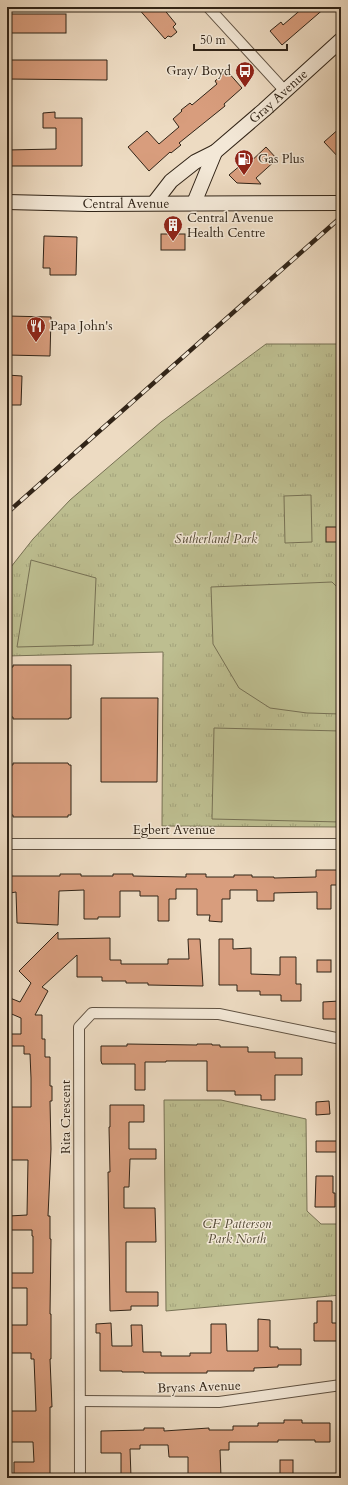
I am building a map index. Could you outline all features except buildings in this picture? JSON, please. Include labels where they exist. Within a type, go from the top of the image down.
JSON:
[{"type":"main road","name":"Gray Avenue","points":[[154,203],[171,181],[195,162],[215,152],[341,40]]},
{"type":"main road","name":"Gray Avenue","points":[[194,203],[215,152]]},
{"type":"main road","name":"Central Avenue","points":[[7,202],[89,204],[341,203]]},
{"type":"street","points":[[208,7],[285,91]]},
{"type":"street","name":"Egbert Avenue","points":[[7,844],[341,844]]},
{"type":"street","name":"Rita Crescent","points":[[80,1478],[79,1027],[92,1014],[219,1014],[341,1039]]},
{"type":"street","name":"Bryans Avenue","points":[[80,1401],[219,1402],[341,1385]]},
{"type":"green space","name":"Sutherland Park","points":[[266,344],[341,344],[341,827],[162,826],[163,652],[7,656],[7,572],[33,539],[70,500],[161,422]]},
{"type":"green space","points":[[311,495],[312,542],[285,543],[284,496]]},
{"type":"green space","points":[[31,560],[96,578],[93,645],[17,647]]},
{"type":"green space","points":[[332,582],[340,590],[341,714],[307,713],[270,708],[239,688],[213,644],[211,587]]},
{"type":"green space","points":[[214,728],[341,731],[341,822],[212,819]]},
{"type":"green space","name":"CF Patterson Park North","points":[[164,1100],[221,1100],[306,1119],[307,1211],[321,1224],[341,1224],[341,1295],[166,1311]]},
{"type":"railway","points":[[7,513],[341,217]]},
{"type":"place","name":"Gray/ Boyd","points":[[245,88]]},
{"type":"place","name":"Gas Plus","points":[[244,176]]},
{"type":"place","name":"Central Avenue Health Centre","points":[[173,242]]},
{"type":"place","name":"Papa John's","points":[[36,343]]}]
